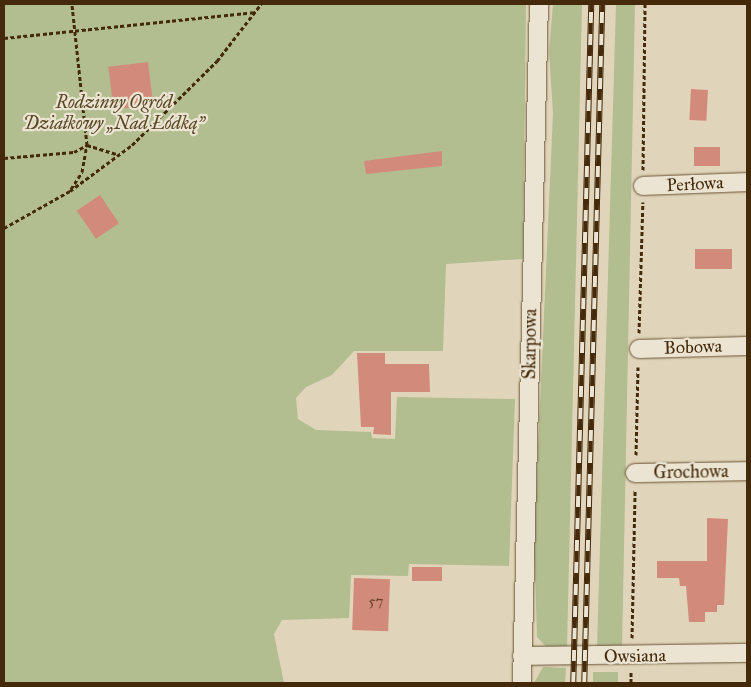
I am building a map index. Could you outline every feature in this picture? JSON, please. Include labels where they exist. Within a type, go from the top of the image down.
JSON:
[{"type":"street","name":"Skarpowa","points":[[522,683],[539,4]]},
{"type":"street","name":"Perłowa","points":[[643,186],[747,182]]},
{"type":"street","name":"Bobowa","points":[[638,349],[747,346]]},
{"type":"street","name":"Grochowa","points":[[635,472],[747,471]]},
{"type":"street","name":"Owsiana","points":[[522,656],[747,653]]},
{"type":"path","points":[[70,191],[82,172],[87,145],[72,4]]},
{"type":"path","points":[[4,228],[70,191],[119,155],[217,62],[261,4]]},
{"type":"path","points":[[4,38],[254,12]]},
{"type":"path","points":[[4,158],[74,152],[87,145],[119,155]]},
{"type":"green space","name":"Rodzinny Ogród Działkowy „Nad Łódką”","points":[[4,4],[526,4],[523,259],[446,264],[443,351],[354,351],[332,375],[306,387],[296,398],[298,419],[316,430],[371,432],[372,438],[395,439],[397,397],[515,399],[509,566],[409,564],[408,576],[351,575],[349,618],[282,620],[274,634],[284,683],[4,683]]},
{"type":"green space","points":[[553,4],[582,4],[567,649],[548,649],[537,637],[534,540],[553,113],[549,51]]},
{"type":"green space","points":[[616,4],[635,4],[622,648],[597,648]]},
{"type":"green space","points":[[543,667],[566,668],[565,683],[534,683]]},
{"type":"green space","points":[[593,672],[618,672],[618,683],[593,683]]},
{"type":"building","points":[[148,62],[153,105],[114,110],[108,67]]},
{"type":"building","points":[[691,89],[708,90],[706,121],[689,120]]},
{"type":"building","points":[[694,147],[720,147],[720,166],[694,166]]},
{"type":"building","points":[[442,151],[442,166],[366,174],[364,161]]},
{"type":"building","points":[[100,195],[119,223],[96,239],[77,211]]},
{"type":"building","points":[[695,249],[732,249],[732,269],[695,269]]},
{"type":"building","points":[[357,353],[385,353],[385,364],[429,364],[430,392],[391,392],[391,435],[373,434],[374,427],[361,427]]},
{"type":"building","points":[[707,518],[728,519],[724,605],[717,605],[717,612],[705,612],[705,622],[689,622],[686,586],[680,586],[679,578],[657,578],[657,561],[707,561]]},
{"type":"building","points":[[412,567],[442,567],[442,581],[412,581]]},
{"type":"building","points":[[354,578],[390,579],[388,631],[352,630]]},
{"type":"railway","points":[[573,683],[591,4]]},
{"type":"railway","points":[[584,683],[602,4]]}]
